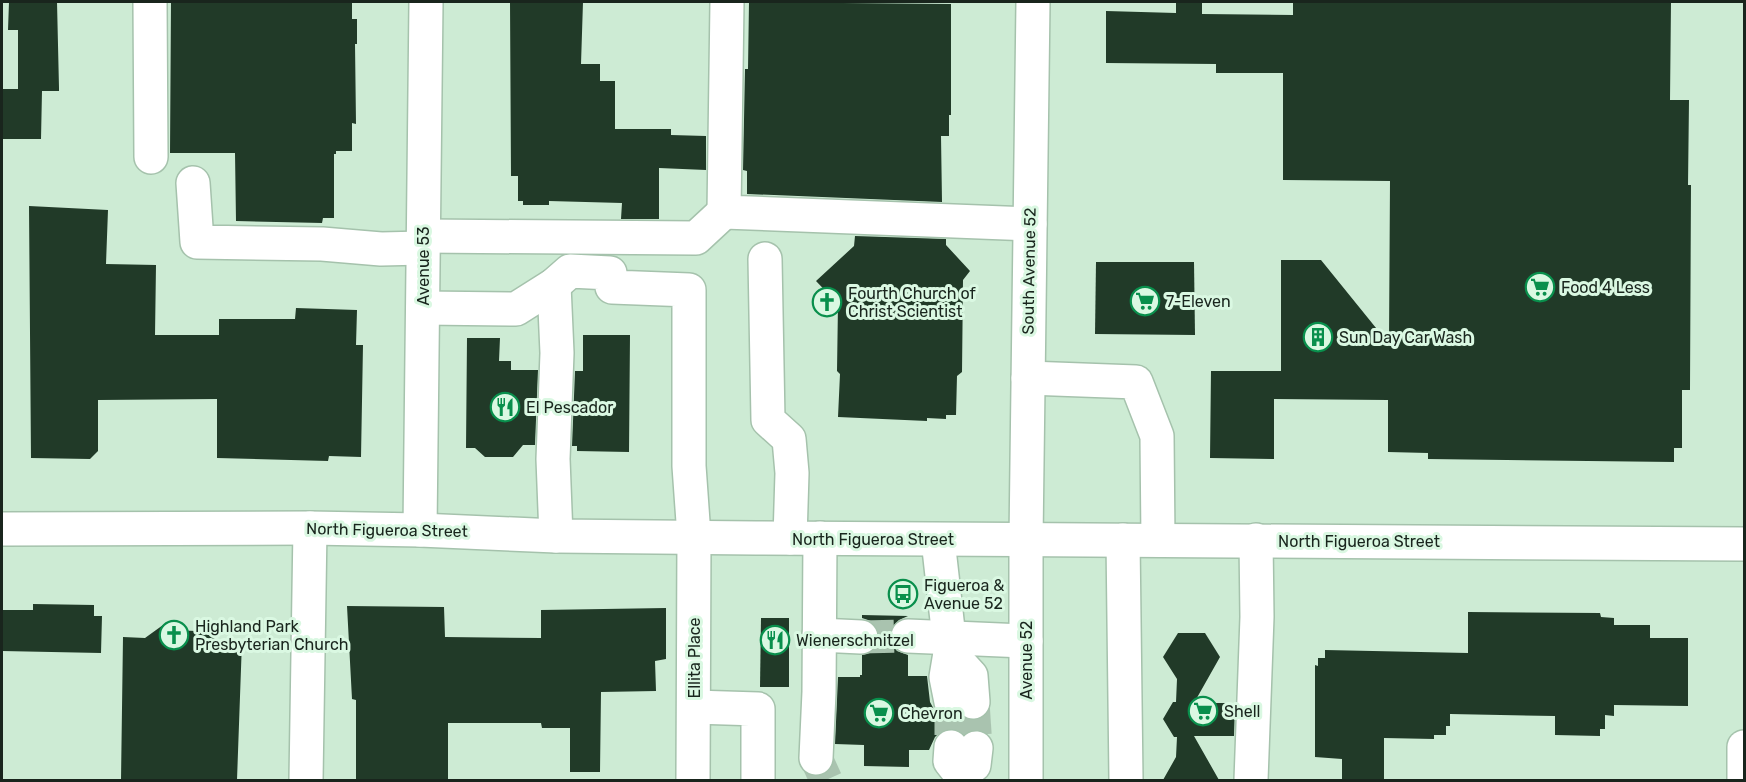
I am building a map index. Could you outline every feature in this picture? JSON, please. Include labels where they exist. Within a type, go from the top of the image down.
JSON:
[{"type":"street","points":[[150,2],[151,157]]},
{"type":"street","name":"Avenue 53","points":[[420,530],[426,2]]},
{"type":"street","points":[[724,212],[727,2]]},
{"type":"street","name":"South Avenue 52","points":[[1026,540],[1033,2]]},
{"type":"street","points":[[193,183],[197,242],[322,244],[381,249],[423,242],[696,238],[724,212],[1030,224]]},
{"type":"street","points":[[765,259],[768,420],[789,439],[792,473],[805,538],[819,635],[816,758]]},
{"type":"street","name":"Ellita Place","points":[[562,278],[610,273],[612,287],[689,290],[689,466],[694,536],[693,780]]},
{"type":"street","points":[[423,308],[516,309],[562,278]]},
{"type":"street","points":[[556,536],[553,459],[562,278]]},
{"type":"street","points":[[1028,378],[1136,382],[1157,436],[1158,540]]},
{"type":"street","points":[[306,780],[310,528]]},
{"type":"street","name":"North Figueroa Street","points":[[2,529],[310,528],[556,536],[1744,544]]},
{"type":"street","points":[[938,540],[949,646],[946,677],[962,702]]},
{"type":"street","name":"Avenue 52","points":[[1026,540],[1026,780]]},
{"type":"street","points":[[1123,540],[1126,780]]},
{"type":"street","points":[[1251,780],[1257,617],[1256,540]]},
{"type":"street","points":[[819,635],[861,637]]},
{"type":"street","points":[[908,636],[949,646],[1026,641]]},
{"type":"street","points":[[694,707],[758,710],[758,780]]},
{"type":"building","points":[[9,2],[57,2],[59,91],[42,91],[41,139],[2,139],[2,89],[18,89],[18,30],[8,30]]},
{"type":"building","points":[[171,2],[352,2],[352,19],[357,19],[356,124],[352,123],[352,151],[336,151],[334,154],[334,218],[323,218],[322,223],[236,221],[235,153],[170,153]]},
{"type":"building","points":[[510,2],[583,2],[581,64],[600,64],[600,81],[615,81],[615,129],[671,129],[671,135],[706,136],[706,170],[659,168],[659,219],[621,219],[622,203],[549,201],[549,205],[523,205],[523,201],[518,201],[518,176],[511,176]]},
{"type":"building","points":[[749,2],[951,4],[951,115],[949,115],[949,136],[941,136],[942,202],[747,194],[747,171],[743,170]]},
{"type":"building","name":"Food 4 Less","points":[[1176,2],[1202,2],[1202,14],[1293,15],[1293,2],[1671,2],[1670,100],[1689,100],[1688,185],[1691,185],[1690,390],[1682,390],[1682,448],[1674,448],[1674,462],[1428,459],[1428,453],[1388,452],[1388,400],[1274,399],[1274,459],[1210,458],[1211,371],[1281,371],[1281,260],[1321,260],[1389,344],[1390,181],[1283,180],[1283,73],[1216,73],[1216,64],[1106,63],[1106,11],[1176,13]]},
{"type":"building","points":[[29,206],[108,210],[106,264],[156,265],[155,335],[219,335],[219,319],[295,319],[296,308],[357,310],[356,345],[363,345],[361,457],[329,456],[328,461],[217,458],[217,399],[98,400],[98,451],[90,459],[31,458]]},
{"type":"building","points":[[855,236],[946,239],[946,245],[970,271],[963,280],[962,372],[957,376],[956,415],[946,415],[946,419],[927,418],[927,421],[838,417],[840,374],[837,371],[838,304],[816,281],[854,246]]},
{"type":"building","name":"7-Eleven","points":[[1096,262],[1194,262],[1195,335],[1095,334]]},
{"type":"building","points":[[583,335],[630,335],[629,452],[577,451],[577,446],[572,446],[575,371],[583,371]]},
{"type":"building","name":"El Pescador","points":[[467,338],[500,338],[499,361],[511,361],[511,370],[538,370],[535,445],[523,445],[513,457],[485,457],[475,448],[466,448]]},
{"type":"building","points":[[33,604],[94,605],[94,616],[102,616],[101,653],[2,651],[2,610],[33,610]]},
{"type":"building","points":[[347,606],[444,607],[445,637],[541,638],[541,610],[666,608],[666,659],[655,661],[656,691],[601,692],[600,772],[570,772],[570,728],[542,728],[541,723],[448,723],[448,780],[356,780],[356,700],[352,699]]},
{"type":"building","points":[[1468,612],[1600,613],[1601,617],[1614,618],[1614,625],[1650,625],[1650,638],[1688,638],[1688,706],[1614,705],[1614,716],[1605,715],[1605,729],[1600,729],[1600,736],[1555,735],[1555,716],[1450,714],[1450,726],[1446,726],[1446,735],[1434,735],[1434,739],[1384,738],[1384,780],[1342,780],[1342,759],[1315,757],[1315,665],[1318,666],[1318,658],[1325,658],[1325,650],[1468,653]]},
{"type":"building","name":"Chevron","points":[[862,615],[908,616],[893,626],[889,636],[897,651],[908,655],[908,676],[927,676],[930,702],[937,715],[946,720],[962,717],[974,721],[982,718],[982,731],[969,731],[964,734],[953,728],[942,730],[935,737],[929,750],[909,750],[909,767],[864,766],[864,745],[835,744],[838,677],[860,677],[862,675],[862,655],[876,648],[880,638],[877,628],[871,621],[862,618]]},
{"type":"building","name":"Wienerschnitzel","points":[[761,618],[789,618],[789,687],[760,687]]},
{"type":"building","points":[[206,624],[216,640],[242,641],[237,780],[121,780],[123,637],[145,638],[163,625],[168,630],[197,631]]},
{"type":"building","name":"Shell","points":[[1178,633],[1205,633],[1220,657],[1194,703],[1235,703],[1234,736],[1194,736],[1219,780],[1163,780],[1176,757],[1177,737],[1174,737],[1163,719],[1173,702],[1176,702],[1177,679],[1163,657]]},
{"type":"tunnel","points":[[861,637],[908,636]]},
{"type":"tunnel","points":[[951,702],[951,747]]},
{"type":"tunnel","points":[[973,702],[976,748]]},
{"type":"tunnel","points":[[816,758],[826,780]]},
{"type":"place","name":"Food 4 Less","points":[[1540,287]]},
{"type":"place","name":"7-Eleven","points":[[1145,301]]},
{"type":"place","name":"Fourth Church of Christ Scientist","points":[[827,302]]},
{"type":"place","name":"Sun Day Car Wash","points":[[1318,337]]},
{"type":"place","name":"El Pescador","points":[[505,407]]},
{"type":"place","name":"Figueroa & Avenue 52","points":[[903,594]]},
{"type":"place","name":"Highland Park Presbyterian Church","points":[[174,635]]},
{"type":"place","name":"Wienerschnitzel","points":[[775,640]]},
{"type":"place","name":"Shell","points":[[1203,711]]},
{"type":"place","name":"Chevron","points":[[879,713]]}]
